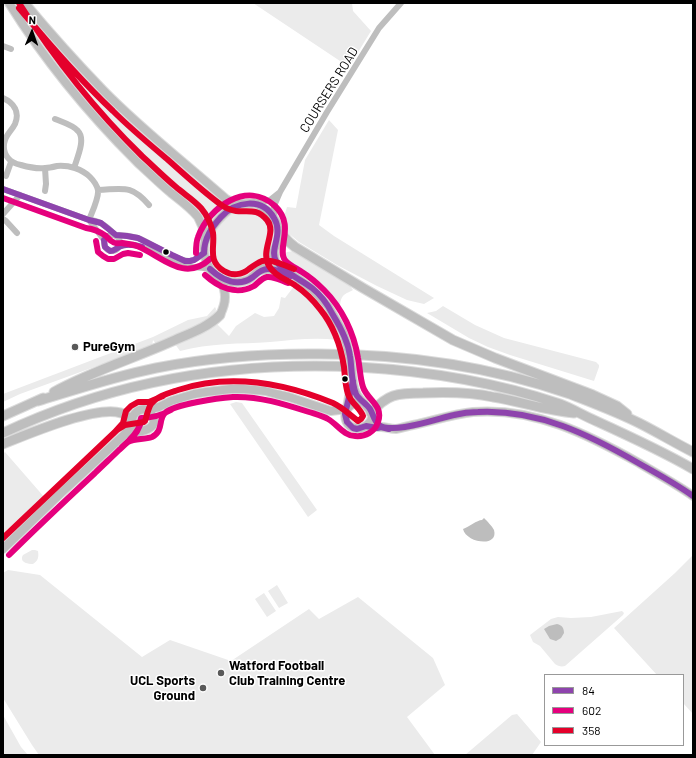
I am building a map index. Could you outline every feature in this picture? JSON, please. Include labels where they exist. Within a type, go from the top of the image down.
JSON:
[{"type":"highway","points":[[278,230],[295,247],[453,340],[495,358],[593,395],[617,406],[639,423]]},
{"type":"highway","points":[[3,416],[38,401],[72,382],[158,348],[208,325],[220,315]]},
{"type":"highway","points":[[38,401],[119,377],[179,364],[253,355],[334,353],[364,354],[438,362],[506,375],[542,385],[612,411],[639,423],[693,452]]},
{"type":"highway","points":[[3,433],[77,403],[145,384],[223,370],[323,365],[416,372],[489,384],[528,394],[562,405],[635,439],[693,469]]},
{"type":"highway","points":[[371,414],[375,408],[394,396],[410,393],[432,392],[492,396],[559,412],[579,414]]},
{"type":"highway","points":[[3,444],[42,429],[74,419],[105,412],[120,413],[132,421]]},
{"type":"main road","points":[[9,3],[22,25],[47,60],[102,126],[142,166],[198,217],[203,228],[205,240],[204,253],[210,269],[220,278],[229,282],[248,280],[259,271],[274,250],[278,238],[277,224],[274,217],[263,207],[255,203],[241,204],[234,203],[226,199],[139,124],[93,80],[25,3]]},
{"type":"main road","points":[[205,240],[212,228],[222,216],[232,208],[241,204]]},
{"type":"main road","points":[[274,250],[275,260],[278,265],[314,290],[328,306],[343,332],[348,345],[353,383],[356,392],[364,404],[370,409],[371,420],[366,426],[357,429],[353,428],[331,411]]},
{"type":"main road","points":[[259,271],[272,269],[300,280]]},
{"type":"main road","points":[[220,278],[224,288],[225,297],[220,315]]},
{"type":"main road","points":[[347,422],[345,414],[353,383]]},
{"type":"main road","points":[[3,549],[124,434],[132,421],[132,416],[137,411],[159,407],[183,397],[231,389],[265,391],[289,397],[331,411],[347,409],[352,404],[359,402],[364,404]]},
{"type":"main road","points":[[124,434],[146,430],[151,427],[153,418],[159,407]]},
{"type":"main road","points":[[146,410],[152,415],[153,418]]},
{"type":"main road","points":[[366,426],[398,429],[472,412],[497,412],[525,415],[570,428],[609,446],[662,476],[693,496]]},
{"type":"main road","points":[[371,414],[381,427]]},
{"type":"main road","points":[[132,421],[135,428],[140,431]]},
{"type":"street","name":"COURSERS ROAD","points":[[274,217],[274,206],[280,192],[327,112],[379,28],[401,3]]},
{"type":"street","points":[[3,46],[11,49]]},
{"type":"street","points":[[3,98],[13,104],[17,112],[17,118],[14,125],[5,139],[4,148],[6,155],[11,162],[25,166],[45,168],[67,166],[87,174],[92,179],[98,190],[98,195],[89,220]]},
{"type":"street","points":[[55,119],[74,128],[82,135],[82,144],[74,168]]},
{"type":"street","points":[[6,176],[11,162]]},
{"type":"street","points":[[45,168],[45,191]]},
{"type":"street","points":[[3,189],[89,220],[95,220],[106,226],[118,237],[120,242],[119,246]]},
{"type":"street","points":[[98,190],[131,190],[148,205]]},
{"type":"street","points":[[255,203],[270,200],[280,192]]},
{"type":"street","points":[[3,214],[20,195]]},
{"type":"street","points":[[3,219],[17,233]]},
{"type":"street","points":[[89,220],[104,240],[105,247],[109,251],[114,251],[119,246],[130,244],[140,246],[178,264],[210,269]]},
{"type":"street","points":[[104,240],[110,234],[139,238],[164,252],[187,261],[195,260],[204,253]]},
{"type":"shaded area","points":[[12,3],[23,3],[79,68],[229,204],[218,214],[208,229],[205,222],[137,158],[86,104],[53,62]]},
{"type":"shaded area","points":[[253,3],[352,3],[353,11],[371,31],[349,67]]},
{"type":"shaded area","points":[[329,120],[338,130],[319,225],[334,236],[434,298],[424,304],[407,300],[337,265],[299,242],[287,232],[283,220],[287,207],[296,208],[305,160]]},
{"type":"shaded area","points":[[239,207],[255,207],[260,209],[267,215],[275,231],[271,247],[261,264],[246,276],[231,278],[225,276],[214,268],[208,251],[211,238],[218,227],[224,219]]},
{"type":"shaded area","points":[[294,251],[319,265],[350,286],[353,290],[343,296],[340,307],[338,308],[328,295],[311,280],[285,262],[283,259],[284,255],[287,252]]},
{"type":"shaded area","points":[[295,285],[321,309],[331,324],[338,340],[312,339],[225,344],[202,346],[180,351],[175,344],[216,323],[229,336],[236,326],[255,313],[264,317],[274,316],[279,308],[281,297],[285,298]]},
{"type":"shaded area","points":[[443,306],[475,325],[504,338],[596,362],[599,367],[594,381],[488,347],[469,338],[427,313],[436,311]]},
{"type":"shaded area","points":[[215,307],[215,316],[157,345],[153,340],[152,346],[20,394],[3,402],[3,394],[153,337],[188,320],[207,316]]},
{"type":"shaded area","points":[[236,402],[242,403],[317,510],[308,517],[230,404]]},
{"type":"shaded area","points":[[5,452],[45,498],[3,533],[3,454]]},
{"type":"shaded area","points":[[484,518],[494,530],[494,536],[492,539],[482,542],[470,538],[465,534],[463,529]]},
{"type":"shaded area","points":[[32,550],[38,551],[38,557],[35,563],[24,562],[22,559],[23,555]]},
{"type":"shaded area","points":[[693,555],[693,714],[684,704],[684,674],[656,674],[614,628]]},
{"type":"shaded area","name":"Watford Football Club Training Centre","points":[[8,570],[40,575],[142,657],[170,640],[231,661],[309,609],[319,619],[358,597],[433,658],[445,685],[407,717],[435,755],[39,755],[3,698],[3,573]]},
{"type":"shaded area","points":[[277,585],[288,603],[279,608],[268,591]]},
{"type":"shaded area","points":[[264,593],[276,611],[267,617],[255,599]]},
{"type":"shaded area","points":[[622,611],[624,613],[623,615],[565,666],[555,664],[540,646],[533,642],[530,635],[551,619],[558,617],[591,617]]},
{"type":"shaded area","points":[[557,624],[562,627],[564,633],[561,638],[556,641],[550,639],[544,629]]},
{"type":"shaded area","points":[[517,714],[541,742],[532,755],[465,755],[512,715]]},
{"type":"shaded area","points":[[3,715],[21,747],[28,755],[3,755]]},
{"type":"transit line","name":"358","points":[[19,3],[46,44],[92,102],[142,156],[195,202],[203,211],[213,233],[213,254],[215,263],[219,267],[227,273],[237,274],[243,273],[262,261],[270,261],[294,269]]},
{"type":"transit line","name":"358","points":[[3,538],[117,430],[125,425],[144,422],[151,404],[160,397],[171,392],[197,385],[217,382],[237,381],[256,383],[295,390],[333,403],[358,421],[363,416],[348,394],[341,352],[333,329],[325,315],[315,302],[296,286],[276,274],[268,264],[266,252],[270,235],[270,225],[267,220],[256,212],[236,211],[226,208],[199,188],[100,99],[64,61],[19,8]]},
{"type":"transit line","name":"84","points":[[3,189],[101,223],[116,235],[138,238],[185,261],[194,260],[204,253]]},
{"type":"transit line","name":"602","points":[[9,555],[128,442],[152,437],[158,432],[165,413],[178,407],[198,402],[243,397],[281,403],[321,416],[331,421],[347,434],[351,435],[366,435],[377,426],[379,411],[363,387],[354,339],[346,321],[342,313],[324,290],[311,278],[285,260],[283,255],[285,229],[284,221],[275,206],[264,199],[253,196],[241,196],[230,200],[220,207],[203,226],[197,239],[196,253]]},
{"type":"transit line","name":"602","points":[[3,198],[86,228],[96,230],[115,243],[137,246],[164,261],[182,268],[200,266],[210,259]]},
{"type":"transit line","name":"84","points":[[204,253],[205,242],[209,233],[221,217],[234,207],[256,204],[269,211],[277,224],[278,230],[274,251],[276,261],[288,272],[308,285],[327,304],[348,345],[353,385],[356,394],[370,409],[378,424],[384,427],[393,428],[415,425],[469,412],[500,412],[542,419],[563,426],[602,443],[660,475],[693,496]]},
{"type":"transit line","name":"84","points":[[104,240],[105,247],[110,251],[125,245],[142,247]]},
{"type":"transit line","name":"602","points":[[96,241],[98,252],[108,259],[114,259],[128,253],[140,255]]},
{"type":"transit line","name":"84","points":[[210,269],[225,279],[236,282],[247,280],[267,269],[276,270],[291,276]]},
{"type":"transit line","name":"602","points":[[205,275],[221,286],[234,290],[247,289],[267,277],[275,278],[288,283]]},
{"type":"transit line","name":"84","points":[[353,381],[345,414],[347,422],[353,428],[357,429],[366,426],[389,429]]},
{"type":"transit line","name":"358","points":[[113,434],[123,423],[126,411],[131,406],[138,402],[149,402],[163,396]]},
{"type":"transit line","name":"602","points":[[122,447],[137,431],[141,418],[157,416],[171,410]]},
{"type":"place","name":"PureGym","points":[[75,347]]},
{"type":"place","name":"Watford Football Club Training Centre","points":[[221,673]]},
{"type":"place","name":"UCL Sports Ground","points":[[203,688]]}]
